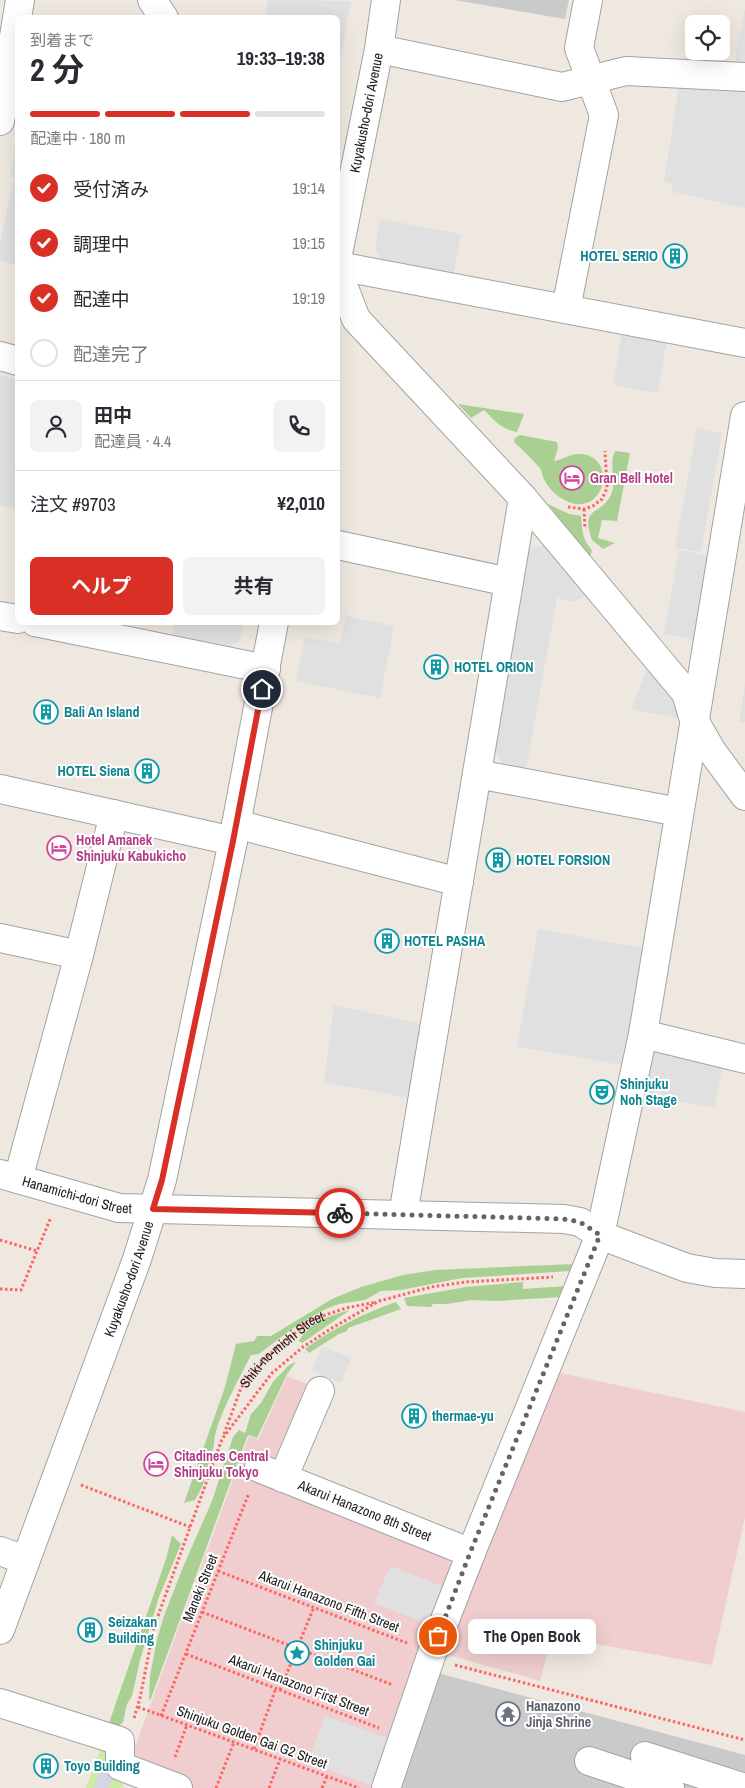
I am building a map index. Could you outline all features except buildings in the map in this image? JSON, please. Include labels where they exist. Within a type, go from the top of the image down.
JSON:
[{"type":"street","points":[[17,15],[20,0]]},
{"type":"street","points":[[152,0],[162,15]]},
{"type":"street","name":"Kuyakusho-dori Avenue","points":[[340,244],[379,49],[386,0]]},
{"type":"street","points":[[566,309],[604,115],[580,48],[588,0]]},
{"type":"street","points":[[1,108],[15,28]]},
{"type":"street","points":[[379,49],[562,87],[626,71],[745,77]]},
{"type":"street","points":[[340,266],[745,343]]},
{"type":"street","points":[[340,277],[356,319],[523,498],[686,693],[694,720],[711,750],[745,796]]},
{"type":"street","points":[[0,356],[15,360]]},
{"type":"street","points":[[386,1788],[431,1655],[470,1553],[600,1235],[643,1034],[744,423]]},
{"type":"street","points":[[403,1214],[523,498]]},
{"type":"street","points":[[340,545],[509,582]]},
{"type":"street","points":[[0,616],[15,618]]},
{"type":"street","points":[[50,625],[266,669]]},
{"type":"street","name":"Kuyakusho-dori Avenue","points":[[0,1630],[12,1556],[137,1259],[164,1170],[234,833],[273,625]]},
{"type":"street","points":[[477,774],[679,812]]},
{"type":"street","points":[[0,789],[114,814],[234,833],[459,882]]},
{"type":"street","points":[[9,1177],[79,955],[114,814]]},
{"type":"street","points":[[0,938],[79,955]]},
{"type":"street","points":[[643,1034],[745,1058]]},
{"type":"street","name":"Hanamichi-dori Street","points":[[9,1177],[119,1208],[564,1219],[580,1222],[600,1235],[687,1268],[715,1273],[745,1274]]},
{"type":"street","points":[[271,1473],[320,1391]]},
{"type":"street","name":"Akarui Hanazono 8th Street","points":[[271,1473],[470,1553]]},
{"type":"street","points":[[0,1703],[120,1753],[172,1786]]},
{"type":"street","points":[[645,1756],[706,1782],[745,1788]]},
{"type":"street","points":[[589,1761],[670,1788]]},
{"type":"path","points":[[560,505],[584,510],[602,499],[608,488],[604,451]]},
{"type":"path","points":[[0,1289],[21,1290],[54,1208]]},
{"type":"path","points":[[0,1240],[38,1251]]},
{"type":"path","points":[[403,1294],[431,1287],[502,1278],[583,1275]]},
{"type":"path","name":"Shiki-no-michi Street","points":[[222,1439],[241,1388],[265,1358],[311,1320],[346,1308],[379,1301]]},
{"type":"path","name":"Maneki Street","points":[[161,1716],[218,1571],[271,1473]]},
{"type":"path","points":[[81,1485],[190,1527]]},
{"type":"path","name":"Akarui Hanazono Fifth Street","points":[[218,1571],[314,1607],[431,1655],[745,1740]]},
{"type":"path","points":[[254,1750],[314,1607]]},
{"type":"path","points":[[202,1612],[418,1695]]},
{"type":"path","name":"Akarui Hanazono First Street","points":[[186,1654],[404,1737]]},
{"type":"path","name":"Shinjuku Golden Gai G2 Street","points":[[138,1707],[359,1788]]},
{"type":"path","points":[[172,1786],[187,1725]]},
{"type":"path","points":[[216,1788],[234,1742]]},
{"type":"path","points":[[269,1788],[280,1759]]},
{"type":"path","points":[[322,1788],[326,1776]]},
{"type":"shaded area","points":[[268,0],[351,1],[340,60],[340,15],[265,15]]},
{"type":"shaded area","points":[[454,0],[569,0],[565,19]]},
{"type":"shaded area","points":[[745,8],[745,65],[734,64]]},
{"type":"shaded area","points":[[679,85],[745,90],[745,208],[673,192],[672,184],[664,182]]},
{"type":"shaded area","points":[[15,147],[15,178],[10,177]]},
{"type":"shaded area","points":[[13,181],[15,182],[15,265],[0,261],[0,244]]},
{"type":"shaded area","points":[[380,219],[461,234],[453,276],[386,264],[375,249]]},
{"type":"shaded area","points":[[622,332],[667,340],[658,393],[613,385]]},
{"type":"shaded area","points":[[0,375],[15,379],[15,509],[0,505]]},
{"type":"shaded area","points":[[697,428],[722,433],[701,552],[675,548]]},
{"type":"shaded area","points":[[550,543],[587,593],[576,602],[557,598],[526,770],[505,767],[495,750],[527,550]]},
{"type":"shaded area","points":[[679,550],[711,556],[696,640],[664,634]]},
{"type":"shaded area","points":[[346,616],[394,626],[380,698],[296,681],[305,637],[340,644]]},
{"type":"shaded area","points":[[175,625],[243,625],[240,640],[224,650],[172,640]]},
{"type":"shaded area","points":[[647,669],[678,705],[681,719],[631,709]]},
{"type":"shaded area","points":[[745,685],[745,722],[739,721]]},
{"type":"shaded area","points":[[538,929],[643,948],[622,1065],[517,1047]]},
{"type":"shaded area","points":[[334,1005],[422,1024],[409,1098],[324,1082]]},
{"type":"shaded area","points":[[647,1049],[724,1059],[714,1107],[638,1095]]},
{"type":"shaded area","points":[[322,1346],[351,1358],[341,1383],[312,1371]]},
{"type":"shaded area","points":[[555,1372],[745,1412],[745,1517],[712,1665],[552,1636],[540,1681],[442,1653]]},
{"type":"shaded area","name":"Shinjuku Golden Gai","points":[[287,1376],[330,1393],[289,1482],[462,1552],[379,1788],[156,1788],[132,1755],[249,1436],[258,1440]]},
{"type":"shaded area","points":[[390,1566],[445,1587],[430,1625],[374,1603]]},
{"type":"shaded area","name":"Hanazono Jinja Shrine","points":[[438,1673],[745,1755],[745,1788],[402,1788]]},
{"type":"shaded area","points":[[325,1716],[393,1740],[376,1787],[308,1762]]},
{"type":"shaded area","points":[[108,1750],[116,1776],[108,1788],[93,1788]]},
{"type":"green space","points":[[458,404],[524,414],[517,432],[503,427],[484,410],[471,418]]},
{"type":"green space","points":[[520,435],[557,442],[558,448],[554,461],[576,454],[593,458],[600,466],[603,476],[602,487],[596,496],[587,503],[576,504],[555,494],[546,483],[540,468],[514,442],[515,438]]},
{"type":"green space","points":[[616,451],[630,453],[617,521],[602,520],[598,538],[615,543],[603,549],[592,540],[588,521],[590,516],[608,500],[612,492],[612,464]]},
{"type":"green space","points":[[548,504],[569,514],[581,516],[584,538],[592,550],[590,557]]},
{"type":"green space","points":[[575,1264],[574,1270],[570,1271],[462,1278],[401,1290],[381,1291],[365,1300],[339,1304],[311,1317],[259,1354],[251,1355],[228,1400],[218,1425],[203,1485],[195,1500],[184,1503],[225,1387],[236,1344],[254,1341],[257,1336],[271,1336],[332,1299],[361,1287],[403,1275],[435,1270]]},
{"type":"green space","points":[[523,1282],[523,1289],[566,1286],[561,1297],[496,1301],[471,1300],[433,1304],[431,1307],[407,1306],[404,1298],[466,1287]]},
{"type":"green space","points":[[396,1302],[401,1309],[348,1328],[347,1331],[309,1353],[305,1349],[326,1334],[349,1322]]},
{"type":"green space","points":[[350,1310],[302,1343],[299,1341],[308,1329],[314,1325],[335,1314]]},
{"type":"green space","points":[[296,1362],[287,1374],[257,1438],[249,1435],[247,1437],[150,1701],[150,1676],[157,1639],[164,1616],[212,1501],[233,1437],[239,1430],[245,1433],[251,1414],[261,1403],[273,1382],[289,1365]]},
{"type":"green space","points":[[172,1535],[181,1544],[159,1597],[140,1660],[132,1696],[127,1704],[123,1722],[119,1726],[109,1723],[166,1559]]},
{"type":"green space","points":[[103,1742],[108,1750],[93,1788],[86,1788]]},
{"type":"green space","points":[[125,1776],[122,1788],[108,1788],[113,1778]]},
{"type":"way so far","points":[[340,1213],[564,1219],[580,1222],[600,1235],[438,1636]]},
{"type":"place","name":"HOTEL SERIO","points":[[675,256]]},
{"type":"place","name":"Gran Bell Hotel","points":[[572,478]]},
{"type":"place","name":"HOTEL ORION","points":[[436,667]]},
{"type":"place","name":"Bali An Island","points":[[46,712]]},
{"type":"place","name":"HOTEL Siena","points":[[147,771]]},
{"type":"place","name":"Hotel Amanek Shinjuku Kabukicho","points":[[59,848]]},
{"type":"place","name":"HOTEL FORSION","points":[[498,860]]},
{"type":"place","name":"HOTEL PASHA","points":[[387,941]]},
{"type":"place","name":"Shinjuku Noh Stage","points":[[602,1092]]},
{"type":"place","name":"thermae-yu","points":[[414,1416]]},
{"type":"place","name":"Citadines Central Shinjuku Tokyo","points":[[156,1464]]},
{"type":"place","name":"Seizakan Building","points":[[90,1630]]},
{"type":"place","name":"The Open Book","points":[[438,1636]]},
{"type":"place","name":"Shinjuku Golden Gai","points":[[297,1653]]},
{"type":"place","name":"Hanazono Jinja Shrine","points":[[508,1714]]},
{"type":"place","name":"Toyo Building","points":[[46,1766]]},
{"type":"route","points":[[262,689],[229,860],[162,1180],[153,1209],[340,1213]]}]
